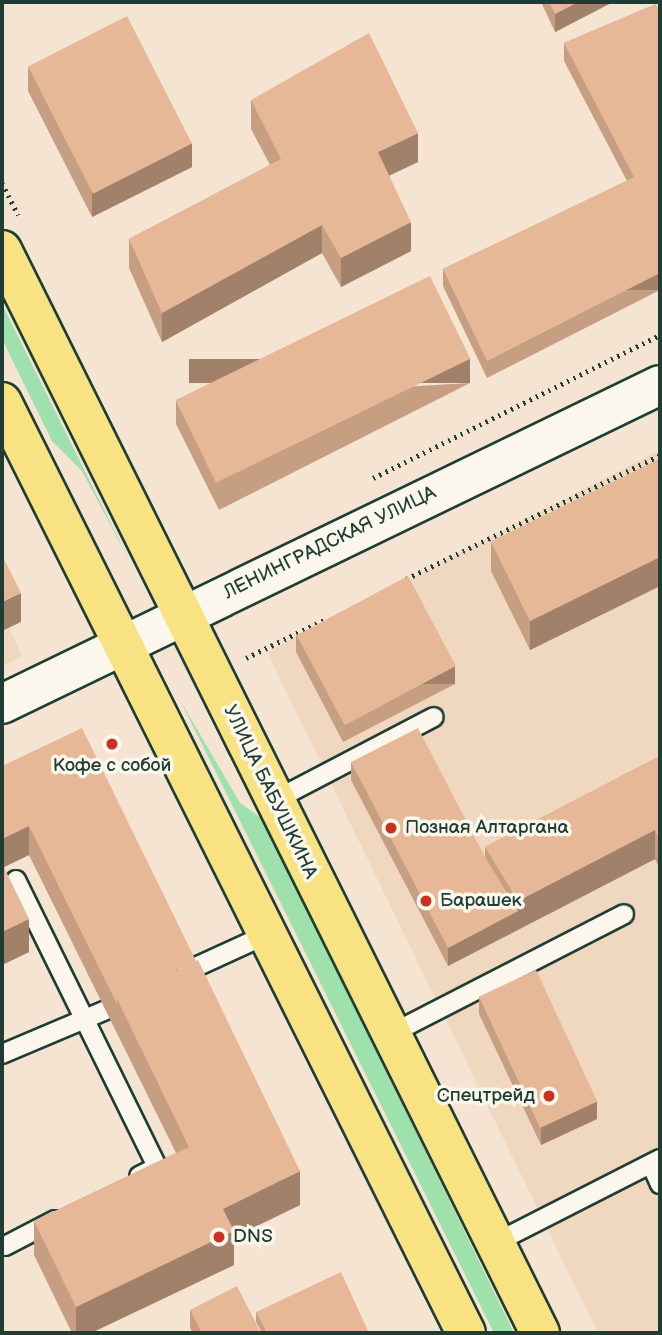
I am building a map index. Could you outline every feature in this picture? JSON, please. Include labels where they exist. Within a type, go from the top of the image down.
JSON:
[{"type":"main road","name":"УЛИЦА БАБУШКИНА","points":[[2,250],[540,1333]]},
{"type":"main road","name":"ЛЕНИНГРАДСКАЯ УЛИЦА","points":[[2,704],[182,614],[660,385]]},
{"type":"main road","points":[[2,402],[466,1333]]},
{"type":"lane","points":[[275,800],[434,717]]},
{"type":"lane","points":[[16,880],[157,1167],[122,1186]]},
{"type":"lane","points":[[391,1034],[624,914]]},
{"type":"lane","points":[[187,971],[268,934]]},
{"type":"lane","points":[[2,1054],[106,1010]]},
{"type":"lane","points":[[495,1243],[655,1162],[660,1184]]},
{"type":"lane","points":[[5,1246],[75,1210]]},
{"type":"path","points":[[402,581],[660,455]]},
{"type":"path","points":[[211,673],[329,617]]},
{"type":"shaded area","points":[[660,450],[660,1333],[598,1333],[267,652]]},
{"type":"shaded area","points":[[2,611],[22,656],[2,666]]},
{"type":"green space","points":[[2,304],[131,564],[82,471],[52,441],[2,339]]},
{"type":"green space","points":[[180,700],[240,803],[264,820],[514,1333],[494,1333]]},
{"type":"building","points":[[549,2],[578,2],[555,14]]},
{"type":"building","points":[[656,4],[660,13],[660,273],[487,361],[443,269],[634,177],[564,43]]},
{"type":"building","points":[[127,16],[192,143],[93,194],[28,66]]},
{"type":"building","points":[[369,33],[418,133],[378,152],[411,222],[341,258],[322,225],[162,313],[129,239],[281,159],[251,100]]},
{"type":"building","points":[[430,276],[470,359],[216,483],[176,400]]},
{"type":"building","points":[[660,459],[660,557],[530,621],[491,542]]},
{"type":"building","points":[[2,555],[21,593],[2,602]]},
{"type":"building","points":[[408,576],[456,666],[345,725],[297,635]]},
{"type":"building","points":[[82,728],[196,961],[117,999],[117,1004],[29,826],[2,839],[2,766]]},
{"type":"building","points":[[418,728],[485,857],[518,911],[448,948],[351,762]]},
{"type":"building","points":[[660,756],[660,841],[655,830],[518,901],[485,847]]},
{"type":"building","points":[[2,863],[29,919],[2,932]]},
{"type":"building","points":[[198,960],[300,1171],[223,1209],[234,1231],[76,1307],[34,1221],[189,1147],[117,999]]},
{"type":"building","points":[[536,970],[597,1101],[540,1128],[479,997]]},
{"type":"building","points":[[341,1272],[369,1333],[267,1333],[256,1312]]},
{"type":"building","points":[[237,1286],[261,1333],[202,1333],[190,1310]]},
{"type":"place","name":"Кофе с собой","points":[[112,744]]},
{"type":"place","name":"Позная Алтаргана","points":[[391,828]]},
{"type":"place","name":"Барашек","points":[[426,901]]},
{"type":"place","name":"Спецтрейд","points":[[549,1096]]},
{"type":"place","name":"DNS","points":[[219,1237]]}]
